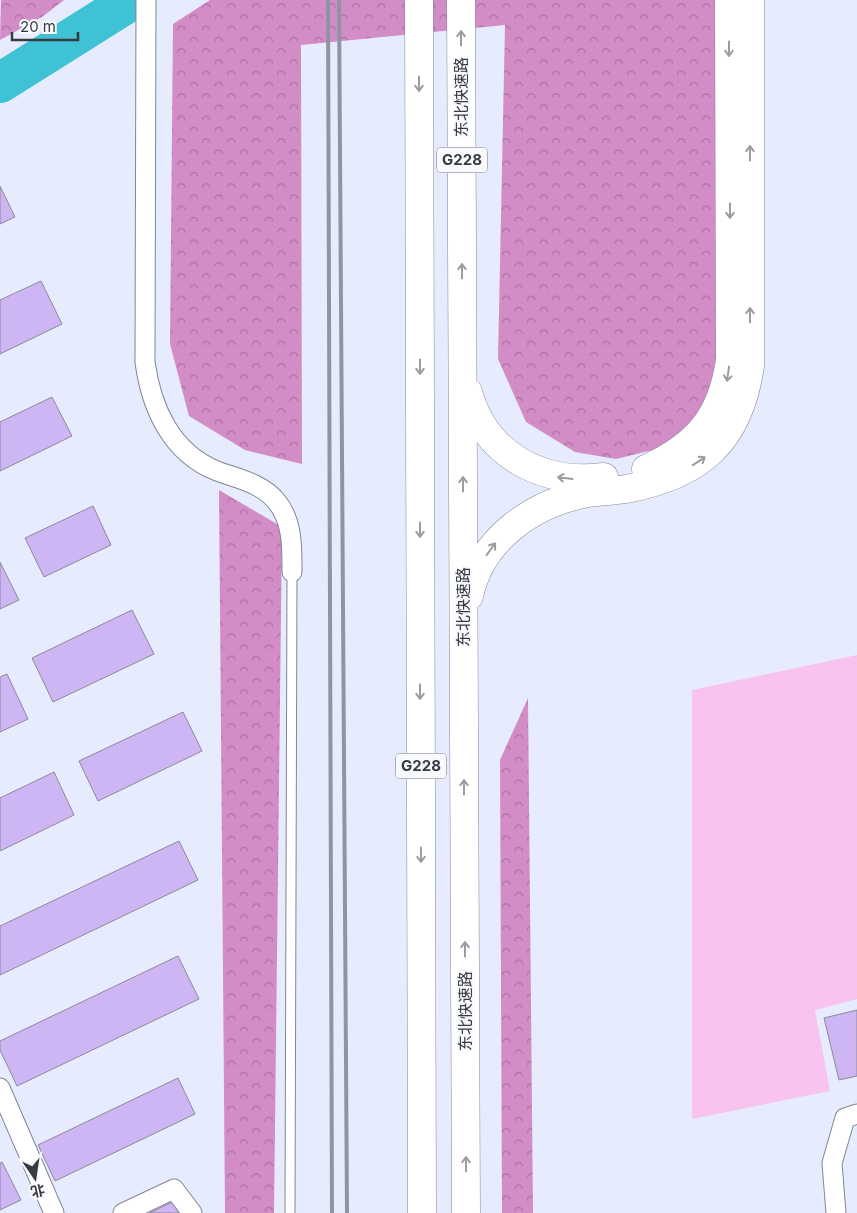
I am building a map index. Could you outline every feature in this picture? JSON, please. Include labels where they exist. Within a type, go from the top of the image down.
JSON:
[{"type":"highway","name":"G228","points":[[419,0],[422,1213]]},
{"type":"highway","name":"东北快速路","points":[[461,0],[466,1213]]},
{"type":"highway","points":[[462,364],[472,407],[481,424],[495,442],[513,458],[534,470],[559,478],[585,480],[644,470],[670,458],[690,443],[709,423],[720,403],[727,382],[730,360],[729,0]]},
{"type":"highway","points":[[464,627],[471,586],[480,565],[495,543],[513,525],[536,510],[558,501],[588,493],[626,489],[682,472],[705,458],[718,445],[737,416],[746,394],[750,366],[750,0]]},
{"type":"street","points":[[146,0],[145,362],[149,389],[158,414],[172,437],[191,456],[215,470],[262,489],[277,502],[285,516],[290,532],[292,572]]},
{"type":"street","points":[[0,1088],[54,1213]]},
{"type":"street","points":[[836,1213],[832,1163],[845,1118],[857,1114]]},
{"type":"street","points":[[124,1213],[174,1189],[192,1213]]},
{"type":"lane","points":[[290,1213],[292,572]]},
{"type":"shaded area","points":[[857,655],[857,999],[815,1010],[830,1091],[692,1119],[692,690]]},
{"type":"green space","points":[[1,0],[64,0],[42,17],[0,40]]},
{"type":"green space","points":[[210,0],[724,0],[723,354],[699,415],[661,448],[616,459],[575,452],[526,422],[498,359],[505,25],[301,45],[302,464],[245,450],[189,416],[170,344],[173,24]]},
{"type":"green space","points":[[219,490],[282,527],[274,1213],[225,1213]]},
{"type":"green space","points":[[528,698],[533,1213],[502,1213],[500,760]]},
{"type":"building","points":[[0,186],[15,217],[0,224]]},
{"type":"building","points":[[41,281],[62,324],[0,354],[0,300]]},
{"type":"building","points":[[52,397],[72,436],[0,471],[0,422]]},
{"type":"building","points":[[93,506],[111,545],[44,577],[25,538]]},
{"type":"building","points":[[0,562],[19,600],[0,609]]},
{"type":"building","points":[[132,610],[154,654],[53,702],[32,658]]},
{"type":"building","points":[[7,674],[28,719],[0,732],[0,677]]},
{"type":"building","points":[[183,712],[202,751],[98,801],[79,761]]},
{"type":"building","points":[[54,772],[74,815],[0,851],[0,798]]},
{"type":"building","points":[[179,841],[198,880],[0,975],[0,926]]},
{"type":"building","points":[[178,956],[199,999],[17,1086],[0,1050],[0,1041]]},
{"type":"building","points":[[857,1010],[857,1076],[839,1080],[824,1018]]},
{"type":"building","points":[[178,1078],[195,1114],[55,1181],[38,1145]]},
{"type":"building","points":[[2,1162],[21,1200],[0,1210],[0,1163]]},
{"type":"building","points":[[179,1199],[186,1213],[149,1213]]},
{"type":"waterway","points":[[0,83],[132,0]]},
{"type":"railway","points":[[328,0],[332,1213]]},
{"type":"railway","points":[[339,0],[347,1213]]}]
